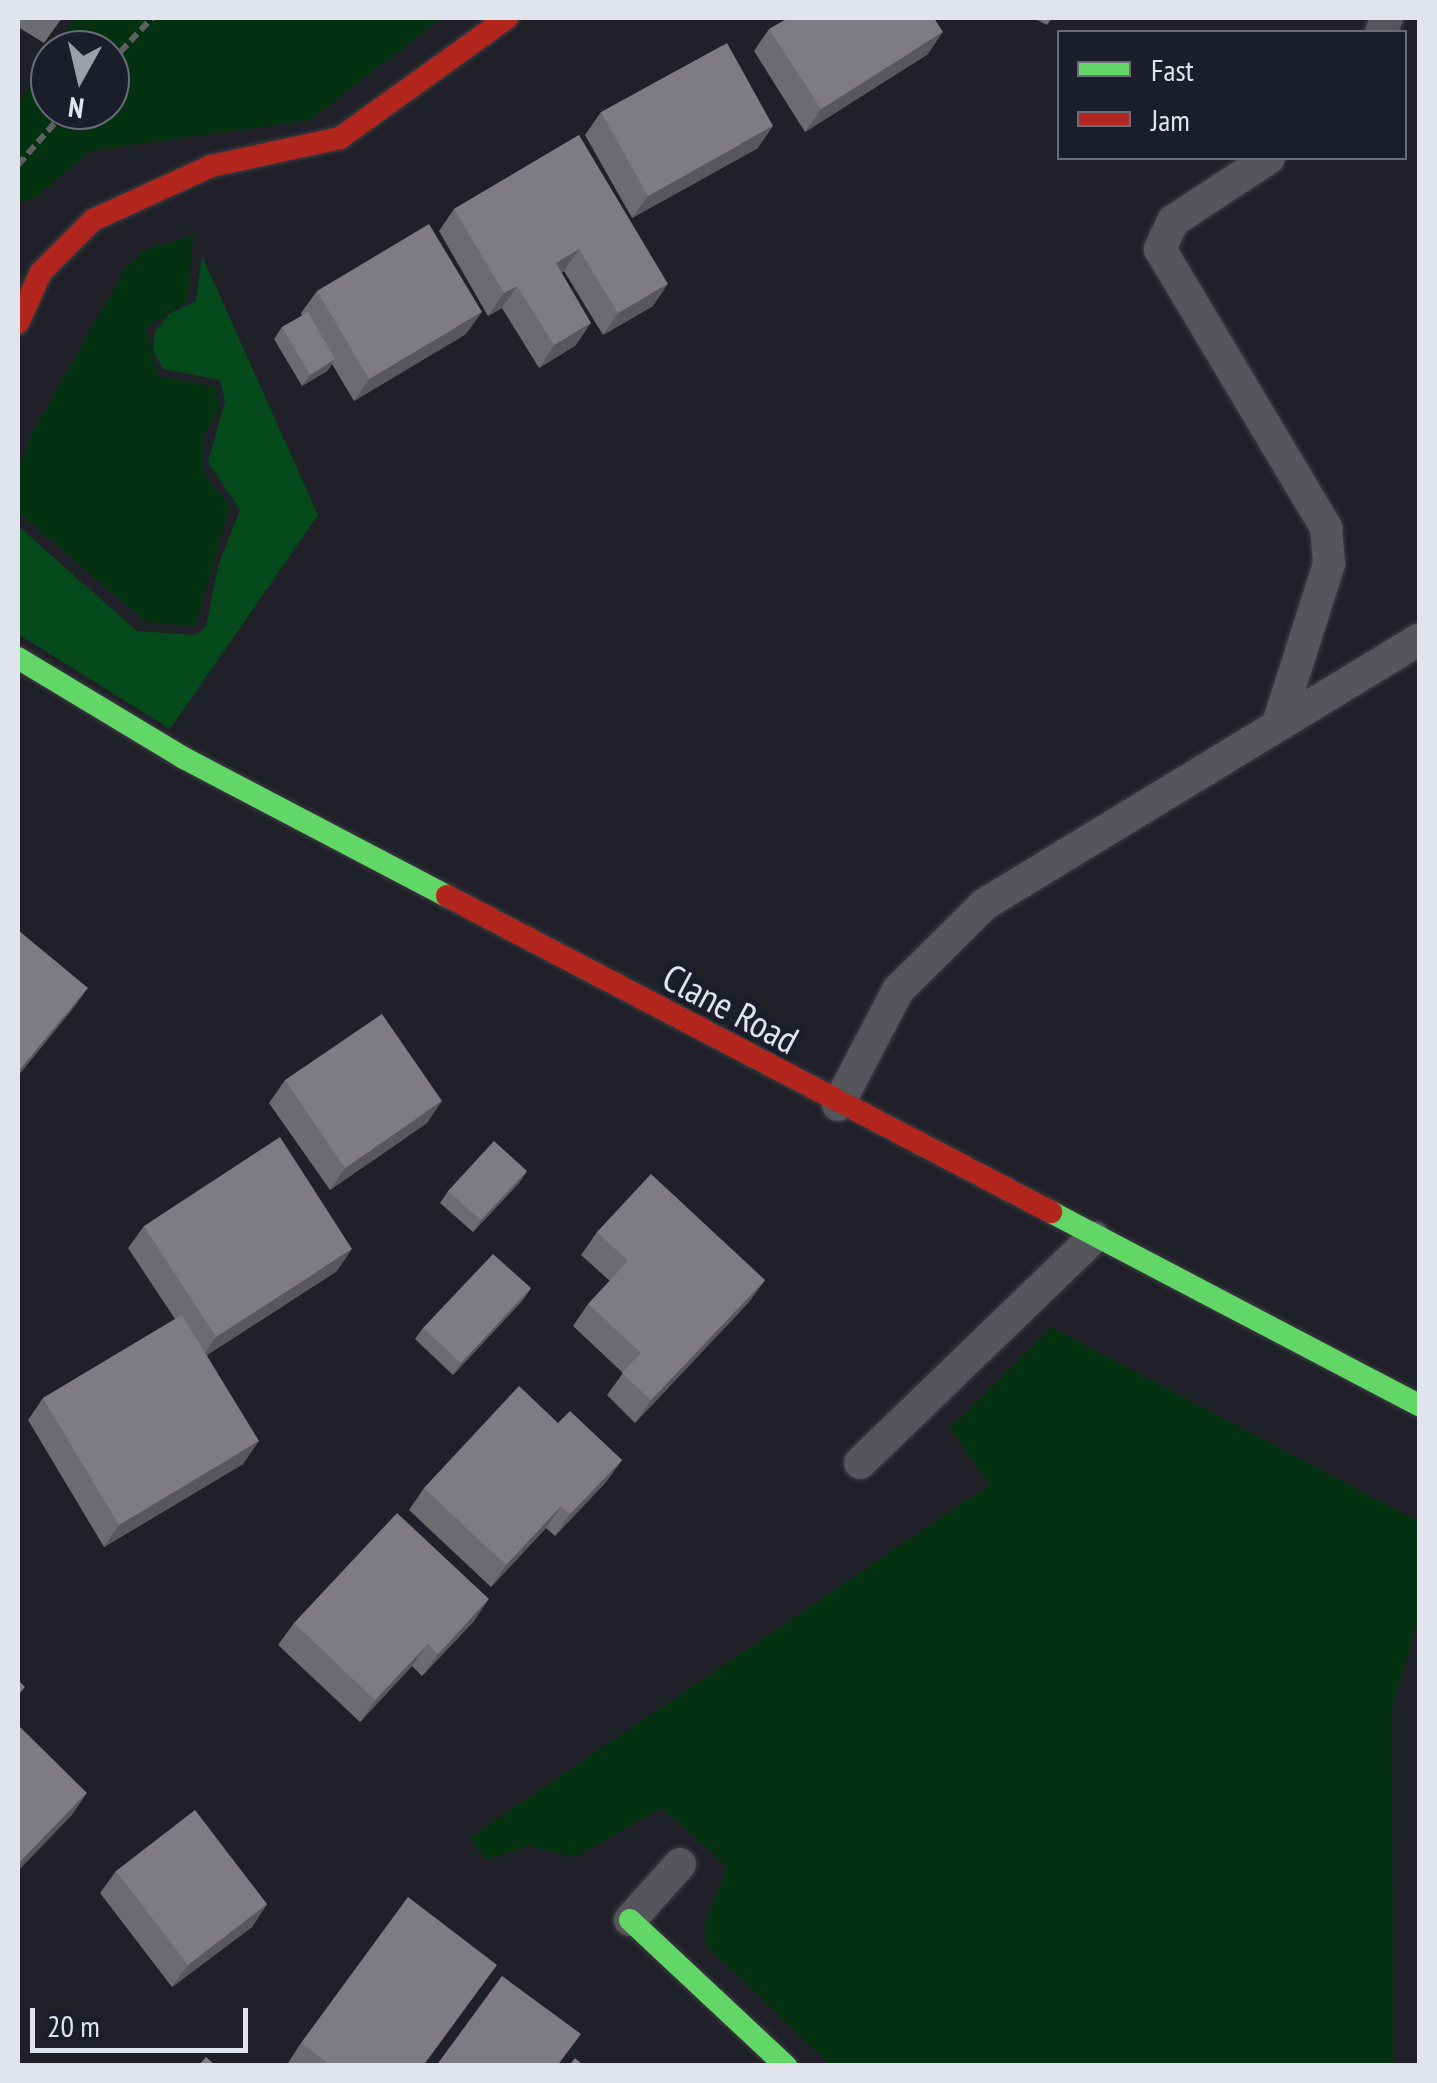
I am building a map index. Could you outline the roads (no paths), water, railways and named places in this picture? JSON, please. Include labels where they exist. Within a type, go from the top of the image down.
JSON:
[{"type":"main road","points":[[18,323],[41,272],[93,220],[210,166],[340,138],[507,18]]},
{"type":"main road","name":"Clane Road","points":[[18,658],[184,758],[838,1105],[1420,1406]]},
{"type":"main road","points":[[630,1920],[786,2066]]},
{"type":"lane","points":[[1267,160],[1173,221],[1160,250],[1326,528],[1329,564],[1278,724]]},
{"type":"lane","points":[[838,1105],[898,990],[985,904],[1420,639]]},
{"type":"lane","points":[[860,1463],[1094,1237]]},
{"type":"lane","points":[[630,1920],[680,1864]]}]
